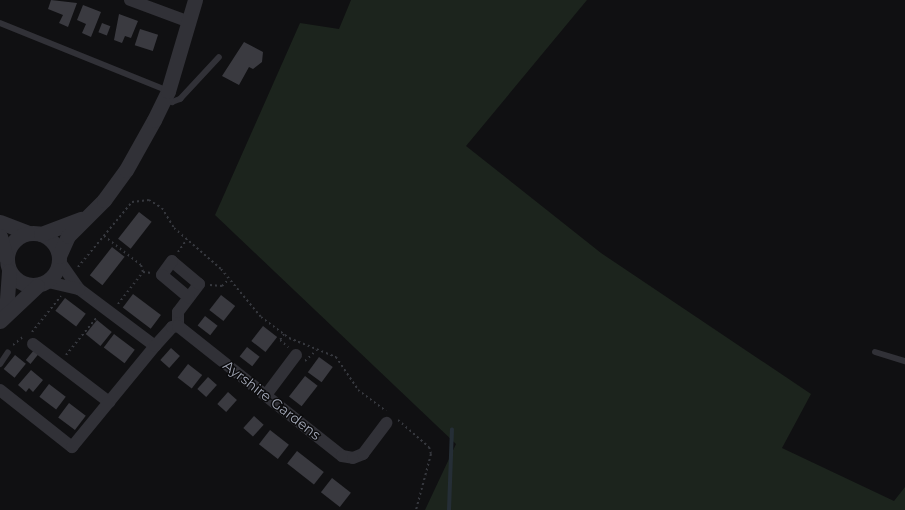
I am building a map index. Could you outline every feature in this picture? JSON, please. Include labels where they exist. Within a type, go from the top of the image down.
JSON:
[{"type":"street","points":[[130,0],[189,22]]},
{"type":"street","points":[[3,317],[42,284],[59,259],[68,236],[85,217],[104,200],[126,170],[167,92],[195,0]]},
{"type":"street","points":[[3,317],[10,246],[34,234],[85,217]]},
{"type":"street","points":[[0,222],[52,240],[67,282]]},
{"type":"street","points":[[0,236],[8,264],[25,285],[67,282],[108,310],[155,346]]},
{"type":"street","points":[[0,390],[72,447],[155,346],[172,327],[178,326],[178,312],[189,298],[199,284],[172,261],[162,275],[189,298]]},
{"type":"street","name":"Ayrshire Gardens","points":[[178,326],[342,456],[353,458],[363,454],[389,418]]},
{"type":"street","points":[[33,344],[109,402]]},
{"type":"street","points":[[266,395],[296,355]]},
{"type":"lane","points":[[0,24],[167,92],[172,102],[180,99],[220,57]]},
{"type":"lane","points":[[0,364],[8,352]]},
{"type":"lane","points":[[875,352],[905,361]]},
{"type":"path","points":[[8,352],[15,340],[31,333],[61,296],[67,282],[132,202],[149,200],[162,208],[174,228],[229,279],[261,317],[289,338],[336,357],[358,390],[389,418],[429,447],[431,454],[416,510]]},
{"type":"path","points":[[104,236],[141,265],[143,272]]},
{"type":"path","points":[[143,272],[162,275]]},
{"type":"path","points":[[59,364],[143,272]]},
{"type":"path","points":[[199,284],[222,286],[229,279]]},
{"type":"shaded area","points":[[351,0],[587,0],[466,146],[601,253],[811,394],[782,448],[894,501],[905,487],[905,510],[425,510],[456,444],[215,215],[300,23],[339,29]]},
{"type":"building","points":[[51,0],[77,3],[68,27],[59,23],[63,15],[48,9]]},
{"type":"building","points":[[83,5],[101,12],[91,37],[82,33],[86,24],[77,20]]},
{"type":"building","points":[[119,14],[138,21],[131,38],[125,36],[122,43],[114,40]]},
{"type":"building","points":[[102,23],[110,26],[107,36],[98,32]]},
{"type":"building","points":[[140,29],[158,35],[153,51],[135,45]]},
{"type":"building","points":[[244,42],[263,52],[262,62],[253,69],[249,67],[239,85],[222,76]]},
{"type":"building","points":[[139,212],[152,222],[131,249],[118,239]]},
{"type":"building","points":[[112,247],[125,257],[102,285],[90,275]]},
{"type":"building","points":[[133,294],[161,315],[151,329],[123,308]]},
{"type":"building","points":[[221,295],[235,306],[223,321],[209,310]]},
{"type":"building","points":[[65,298],[86,314],[76,326],[55,311]]},
{"type":"building","points":[[205,316],[218,326],[210,335],[198,325]]},
{"type":"building","points":[[97,320],[112,332],[100,346],[86,334]]},
{"type":"building","points":[[263,326],[277,337],[265,352],[251,341]]},
{"type":"building","points":[[114,334],[135,350],[125,363],[104,348]]},
{"type":"building","points":[[247,347],[260,357],[252,366],[240,356]]},
{"type":"building","points":[[171,348],[180,356],[169,368],[160,360]]},
{"type":"building","points":[[34,350],[39,354],[30,364],[26,360]]},
{"type":"building","points":[[15,355],[26,364],[15,378],[4,369]]},
{"type":"building","points":[[319,357],[333,367],[322,382],[308,372]]},
{"type":"building","points":[[188,364],[202,375],[192,388],[178,377]]},
{"type":"building","points":[[31,370],[43,380],[33,392],[29,388],[26,392],[18,385]]},
{"type":"building","points":[[305,376],[318,386],[302,406],[289,396]]},
{"type":"building","points":[[208,377],[217,385],[206,397],[197,389]]},
{"type":"building","points":[[49,384],[66,397],[56,409],[39,397]]},
{"type":"building","points":[[228,392],[237,400],[226,412],[217,404]]},
{"type":"building","points":[[69,403],[86,416],[75,430],[58,417]]},
{"type":"building","points":[[254,416],[264,425],[253,437],[243,428]]},
{"type":"building","points":[[270,430],[289,445],[278,459],[259,444]]},
{"type":"building","points":[[297,451],[324,472],[314,485],[287,464]]},
{"type":"building","points":[[332,478],[351,493],[340,507],[321,492]]},
{"type":"waterway","points":[[449,510],[452,430]]}]
